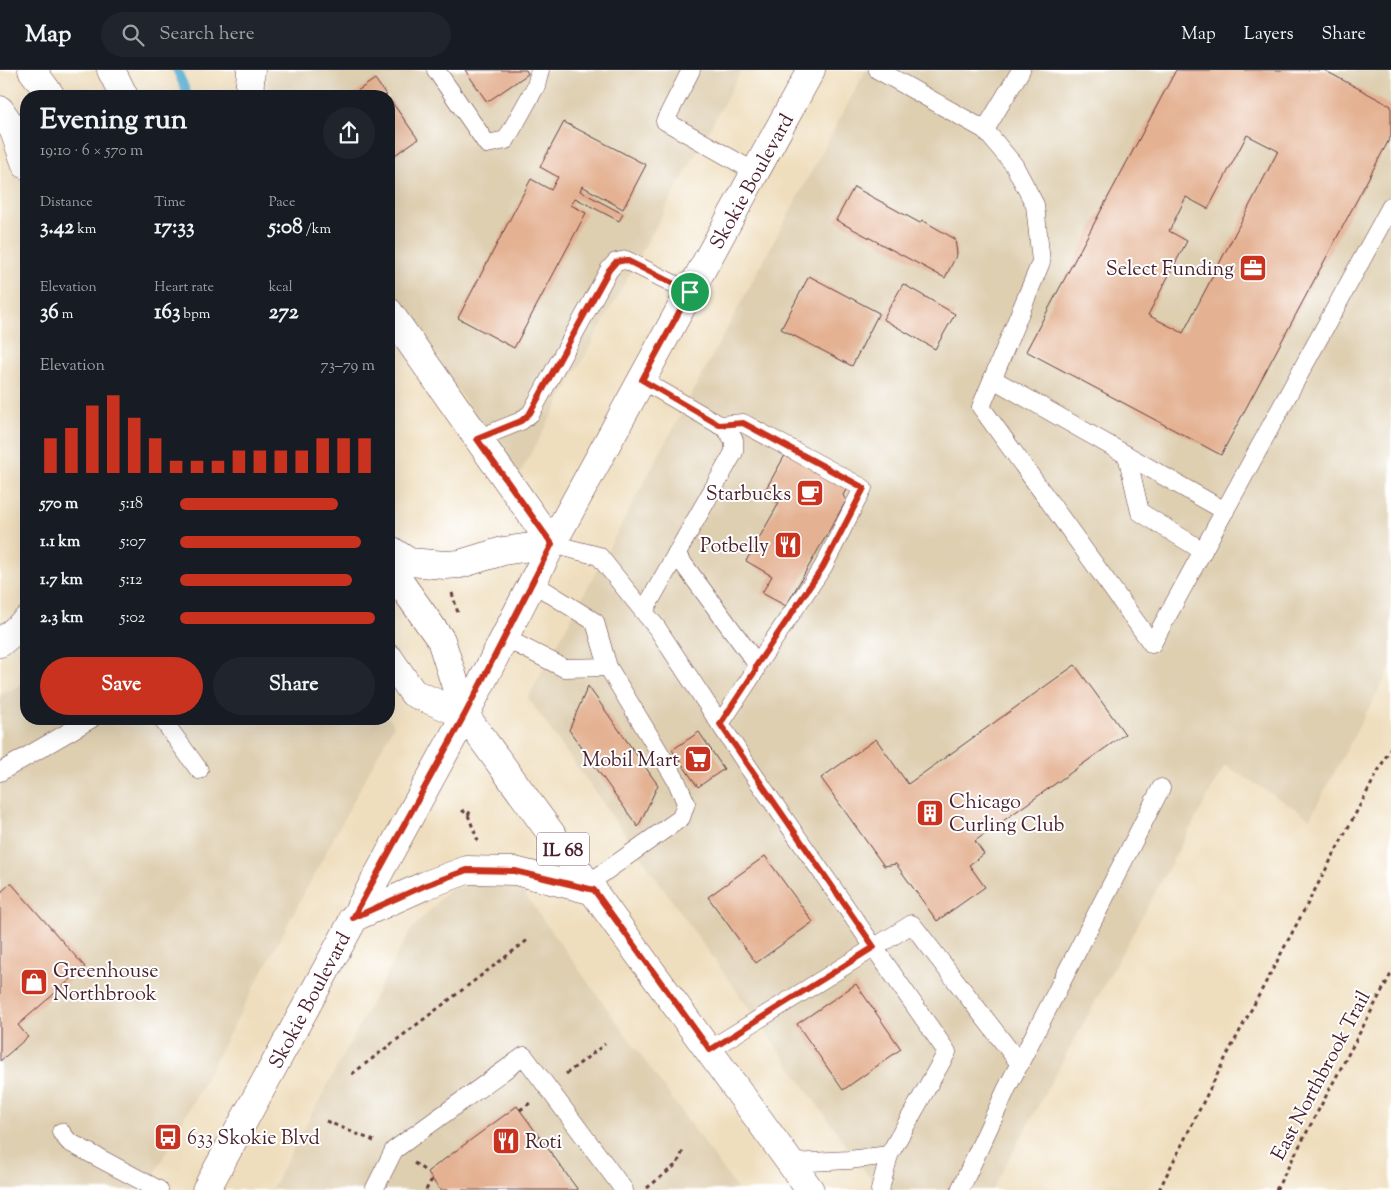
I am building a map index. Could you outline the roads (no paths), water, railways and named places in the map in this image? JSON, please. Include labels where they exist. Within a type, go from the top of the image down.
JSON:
[{"type":"main road","points":[[32,70],[47,90]]},
{"type":"main road","points":[[111,70],[121,90]]},
{"type":"main road","points":[[249,90],[251,70]]},
{"type":"main road","name":"Skokie Boulevard","points":[[206,1190],[465,714],[534,583],[552,544],[811,70]]},
{"type":"main road","points":[[13,129],[20,148]]},
{"type":"main road","points":[[395,321],[552,544],[503,551],[460,564],[444,565],[409,562],[395,553]]},
{"type":"main road","name":"IL 68","points":[[395,576],[441,640],[465,714],[810,1190]]},
{"type":"main road","points":[[0,643],[20,626]]},
{"type":"main road","points":[[395,666],[413,692],[465,714]]},
{"type":"main road","points":[[353,918],[426,885],[467,870],[515,871],[591,887]]},
{"type":"lane","points":[[436,70],[487,144],[506,140],[536,86],[540,70]]},
{"type":"lane","points":[[691,70],[665,121],[756,172]]},
{"type":"lane","points":[[878,70],[985,130],[1014,166],[1035,205],[1041,262],[981,407],[1152,644],[1391,206]]},
{"type":"lane","points":[[985,130],[1021,70]]},
{"type":"lane","points":[[477,439],[521,421],[530,413],[609,270],[616,262],[626,260],[690,292]]},
{"type":"lane","points":[[993,379],[1225,511]]},
{"type":"lane","points":[[642,380],[725,428],[734,440],[734,452],[644,611]]},
{"type":"lane","points":[[719,425],[743,423],[864,488],[823,567],[756,666],[755,671],[720,724]]},
{"type":"lane","points":[[1127,455],[1140,512],[1203,551]]},
{"type":"lane","points":[[552,544],[599,556],[644,611],[947,1052],[889,1156],[880,1190]]},
{"type":"lane","points":[[676,554],[754,660],[756,666]]},
{"type":"lane","points":[[534,583],[595,622],[608,667],[676,780],[686,803],[681,818],[591,887]]},
{"type":"lane","points":[[505,638],[564,668],[608,667]]},
{"type":"lane","points":[[0,772],[81,725]]},
{"type":"lane","points":[[166,725],[200,770]]},
{"type":"lane","points":[[960,1190],[1020,1064],[1161,788]]},
{"type":"lane","points":[[710,1050],[912,924],[1020,1064]]},
{"type":"lane","points":[[374,1190],[394,1150],[524,1056],[624,1190]]},
{"type":"lane","points":[[61,1132],[69,1142],[159,1190]]},
{"type":"lane","points":[[791,1163],[889,1156]]},
{"type":"waterway","points":[[177,70],[185,90]]},
{"type":"place","name":"Select Funding","points":[[1253,268]]},
{"type":"place","name":"Starbucks","points":[[810,493]]},
{"type":"place","name":"Potbelly","points":[[788,545]]},
{"type":"place","name":"Mobil Mart","points":[[698,759]]},
{"type":"place","name":"Chicago Curling Club","points":[[930,813]]},
{"type":"place","name":"Greenhouse Northbrook","points":[[34,982]]},
{"type":"place","name":"633 Skokie Blvd","points":[[168,1137]]},
{"type":"place","name":"Roti","points":[[506,1141]]}]
